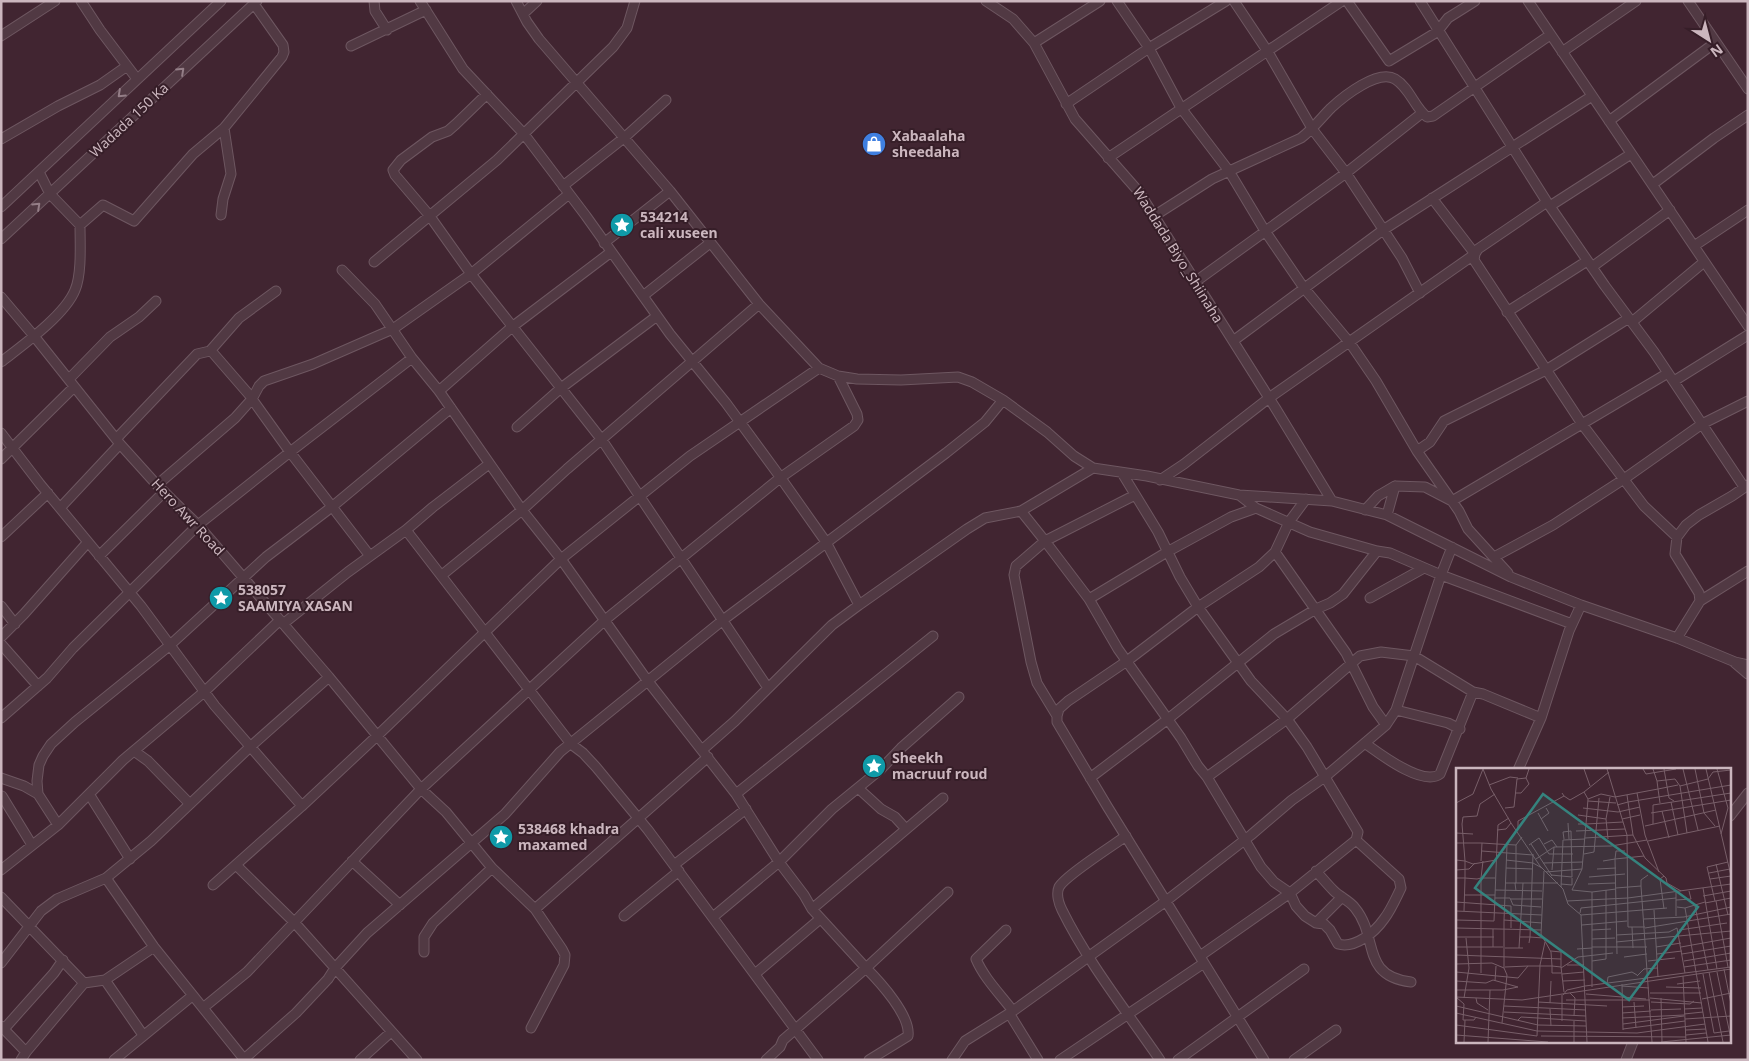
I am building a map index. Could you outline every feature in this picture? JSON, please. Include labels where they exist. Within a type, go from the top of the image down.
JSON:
[{"type":"street","points":[[1,36],[56,1]]},
{"type":"street","points":[[82,1],[100,30],[137,79]]},
{"type":"street","name":"Wadada 150 Ka","points":[[1,207],[221,1]]},
{"type":"street","points":[[374,1],[375,11],[387,30]]},
{"type":"street","points":[[420,1],[462,69],[524,134],[657,316],[740,422],[826,542],[859,605]]},
{"type":"street","points":[[516,1],[539,39],[670,191],[759,304],[819,368],[838,376],[857,378],[901,380],[958,378],[972,382],[1003,400],[1048,432],[1082,462],[1093,468],[1239,495],[1332,501],[1388,515],[1511,577],[1581,605],[1677,638],[1735,662],[1748,665]]},
{"type":"street","points":[[523,14],[537,1]]},
{"type":"street","points":[[374,262],[497,160],[613,47],[627,28],[635,1]]},
{"type":"street","name":"Waddada Biyo_Shiinaha","points":[[986,1],[1013,19],[1034,43],[1075,119],[1133,184],[1332,501]]},
{"type":"street","points":[[1034,43],[1100,1]]},
{"type":"street","points":[[1117,1],[1149,48],[1182,108],[1229,171],[1265,231],[1304,288],[1350,343],[1376,381],[1417,451],[1452,501],[1468,529],[1511,577]]},
{"type":"street","points":[[1066,104],[1149,48],[1226,1]]},
{"type":"street","points":[[1234,1],[1268,52],[1313,130],[1346,173],[1402,258],[1420,293]]},
{"type":"street","points":[[1108,158],[1342,1]]},
{"type":"street","points":[[1347,1],[1389,61],[1438,31],[1448,18],[1475,1]]},
{"type":"street","points":[[1420,1],[1548,204],[1746,486],[1699,515],[1686,525],[1677,537],[1675,554],[1699,593],[1700,601]]},
{"type":"street","points":[[1528,1],[1704,262],[1746,320]]},
{"type":"street","points":[[1562,52],[1636,1]]},
{"type":"street","points":[[1688,1],[1748,88]]},
{"type":"street","points":[[80,224],[103,205],[134,221],[193,154],[224,128],[277,64],[284,52],[283,45],[255,2]]},
{"type":"street","name":"Wadada 150 Ka","points":[[1,240],[255,2]]},
{"type":"street","points":[[351,46],[426,10]]},
{"type":"street","points":[[1154,216],[1196,188],[1282,148],[1313,130],[1332,108],[1352,91],[1374,79],[1387,76],[1396,79],[1422,113],[1427,117],[1433,116],[1550,35]]},
{"type":"street","points":[[1609,121],[1716,42]]},
{"type":"street","points":[[1,139],[58,106],[100,85],[127,66]]},
{"type":"street","points":[[487,94],[448,131],[432,137],[401,160],[394,170],[395,175],[429,215],[471,274],[602,440],[768,688]]},
{"type":"street","points":[[1232,341],[1383,230],[1592,96]]},
{"type":"street","points":[[157,485],[236,418],[252,399],[259,386],[271,378],[313,364],[393,329],[471,274],[666,100]]},
{"type":"street","points":[[1195,282],[1346,173],[1422,113]]},
{"type":"street","points":[[1653,184],[1748,115]]},
{"type":"street","points":[[221,216],[223,199],[231,174],[224,128]]},
{"type":"street","points":[[1631,154],[1478,249],[1474,260],[1582,424],[1644,506],[1677,537]]},
{"type":"street","points":[[1,362],[34,336],[63,309],[76,289],[81,254],[80,224],[50,194],[39,172]]},
{"type":"street","points":[[604,243],[670,191]]},
{"type":"street","points":[[1432,198],[1475,254]]},
{"type":"street","points":[[1508,312],[1589,264],[1670,210]]},
{"type":"street","points":[[1694,246],[1748,210]]},
{"type":"street","points":[[643,296],[710,242]]},
{"type":"street","points":[[439,391],[512,327],[611,252]]},
{"type":"street","points":[[1160,480],[1184,464],[1269,398],[1475,254]]},
{"type":"street","points":[[1417,451],[1430,442],[1444,421],[1546,370],[1631,320],[1704,262]]},
{"type":"street","points":[[342,270],[375,304],[412,358],[439,391],[522,510],[561,559],[648,680],[736,794],[779,862],[812,909],[881,984],[901,1013],[909,1028],[908,1036],[870,1060]]},
{"type":"street","points":[[60,508],[197,354],[210,351],[239,318],[276,291]]},
{"type":"street","name":"Hero Awr Road","points":[[1,297],[118,442],[157,485],[198,525],[378,735],[421,789],[446,812],[492,868],[535,909],[552,932],[565,955],[564,965],[531,1028]]},
{"type":"street","points":[[1,459],[72,383],[110,338],[156,302]]},
{"type":"street","points":[[442,575],[522,510],[759,304]]},
{"type":"street","points":[[517,427],[561,388],[657,316]]},
{"type":"street","points":[[1452,501],[1582,424],[1748,335]]},
{"type":"street","points":[[210,351],[214,353],[252,399],[370,556]]},
{"type":"street","points":[[1,718],[38,686],[129,592],[198,525],[412,358]]},
{"type":"street","points":[[213,885],[378,735],[561,559],[690,456],[819,368]]},
{"type":"street","points":[[203,1008],[247,972],[421,789],[605,620],[780,478],[854,426],[858,420],[857,414],[838,376]]},
{"type":"street","points":[[106,878],[154,947],[243,1059],[296,1013],[367,933],[505,814],[560,752],[723,620],[826,542],[910,482],[985,422],[1003,400]]},
{"type":"street","points":[[1494,557],[1553,525],[1624,479],[1702,424],[1748,401]]},
{"type":"street","points":[[38,794],[39,765],[51,744],[75,722],[169,646],[266,557],[333,506],[451,408]]},
{"type":"street","points":[[1,433],[48,494],[129,592],[204,692],[302,806]]},
{"type":"street","points":[[1,870],[58,825],[134,751],[204,692],[281,622],[406,530],[489,464]]},
{"type":"street","points":[[535,909],[638,818],[832,625],[973,525],[985,518],[1021,511],[1093,468]]},
{"type":"street","points":[[1060,1060],[1128,1014],[1290,893],[1356,840],[1358,832],[1326,776],[1287,719],[1251,681],[1198,607],[1180,577],[1158,532],[1122,473]]},
{"type":"street","points":[[1365,510],[1378,496],[1395,486],[1425,487],[1452,501]]},
{"type":"street","points":[[1388,515],[1395,486]]},
{"type":"street","points":[[100,556],[164,492]]},
{"type":"street","points":[[1,537],[48,494]]},
{"type":"street","points":[[1135,495],[1044,541],[1016,566],[1014,575],[1029,655],[1037,683],[1056,716],[1057,722],[1264,1060]]},
{"type":"street","points":[[1239,495],[1256,508],[1289,522],[1296,527],[1377,551],[1390,553],[1441,575],[1572,624]]},
{"type":"street","points":[[1056,716],[1059,709],[1068,701],[1127,661],[1198,607],[1259,567],[1275,552],[1289,522],[1306,499]]},
{"type":"street","points":[[1089,599],[1231,517],[1256,508]]},
{"type":"street","points":[[1021,511],[1089,599],[1118,649],[1207,777],[1261,867],[1274,882],[1290,893],[1296,906],[1306,916],[1316,923],[1324,924],[1338,944],[1343,945],[1356,943],[1385,919],[1401,888],[1399,879],[1356,840]]},
{"type":"street","points":[[406,530],[572,744],[596,767],[638,818],[818,1060]]},
{"type":"street","points":[[1,637],[15,624],[88,542]]},
{"type":"street","points":[[952,1060],[965,1041],[1011,1012],[1166,901],[1245,840],[1292,800],[1366,744],[1386,725],[1396,710],[1452,547]]},
{"type":"street","points":[[1090,778],[1168,719],[1274,634],[1343,594],[1377,551]]},
{"type":"street","points":[[1275,552],[1346,654],[1373,707],[1386,725]]},
{"type":"street","points":[[1370,598],[1424,568]]},
{"type":"street","points":[[1677,638],[1700,601],[1748,571]]},
{"type":"street","points":[[1519,768],[1541,718],[1564,645],[1581,605]]},
{"type":"street","points":[[1,606],[15,624]]},
{"type":"street","points":[[736,794],[933,636]]},
{"type":"street","points":[[1,644],[38,686]]},
{"type":"street","points":[[1207,777],[1287,719],[1360,656],[1381,652],[1414,656],[1473,692],[1483,694],[1541,718]]},
{"type":"street","points":[[1735,662],[1748,674]]},
{"type":"street","points":[[1,963],[41,912],[58,899],[106,878],[329,677]]},
{"type":"street","points":[[1366,744],[1414,773],[1433,777],[1440,774],[1460,729],[1473,692]]},
{"type":"street","points":[[713,917],[779,862],[832,809],[881,769],[901,748],[959,697]]},
{"type":"street","points":[[1396,710],[1448,723],[1460,729]]},
{"type":"street","points":[[134,751],[148,761],[190,804]]},
{"type":"street","points":[[1,778],[24,786],[38,794],[58,825]]},
{"type":"street","points":[[16,784],[2,796],[32,845]]},
{"type":"street","points":[[858,788],[881,809],[895,817],[906,829]]},
{"type":"street","points":[[1732,813],[1748,793]]},
{"type":"street","points":[[89,794],[130,858]]},
{"type":"street","points":[[812,909],[943,798]]},
{"type":"street","points":[[624,916],[676,868],[746,809]]},
{"type":"street","points":[[1126,836],[1069,877],[1059,888],[1058,896],[1061,908],[1090,956],[1160,1060]]},
{"type":"street","points":[[352,861],[400,905]]},
{"type":"street","points":[[236,865],[294,922],[417,1060]]},
{"type":"street","points":[[424,952],[424,937],[433,923],[492,868]]},
{"type":"street","points":[[1316,871],[1335,892],[1355,908],[1368,935],[1371,951],[1381,970],[1398,980],[1411,982]]},
{"type":"street","points":[[766,1060],[780,1047],[783,1040],[866,968],[948,892]]},
{"type":"street","points":[[1,897],[84,982]]},
{"type":"street","points":[[1316,923],[1342,897]]},
{"type":"street","points":[[755,974],[820,919]]},
{"type":"street","points":[[1006,930],[976,959],[981,972],[1011,1012],[1038,1060]]},
{"type":"street","points":[[63,960],[54,973],[2,1027],[24,1056],[84,982],[104,980],[154,947]]},
{"type":"street","points":[[1178,1060],[1304,969]]},
{"type":"street","points":[[104,980],[143,1035]]},
{"type":"street","points":[[114,1060],[192,996]]},
{"type":"street","points":[[1294,1060],[1336,1030]]},
{"type":"street","points":[[360,1060],[391,1032]]},
{"type":"street","points":[[1626,1060],[1632,1044]]},
{"type":"place","name":"Xabaalaha sheedaha","points":[[874,144]]},
{"type":"place","name":"534214 cali xuseen","points":[[622,225]]},
{"type":"place","name":"538057 SAAMIYA XASAN","points":[[221,598]]},
{"type":"place","name":"Sheekh macruuf roud","points":[[874,766]]},
{"type":"place","name":"538468 khadra maxamed","points":[[501,837]]}]
